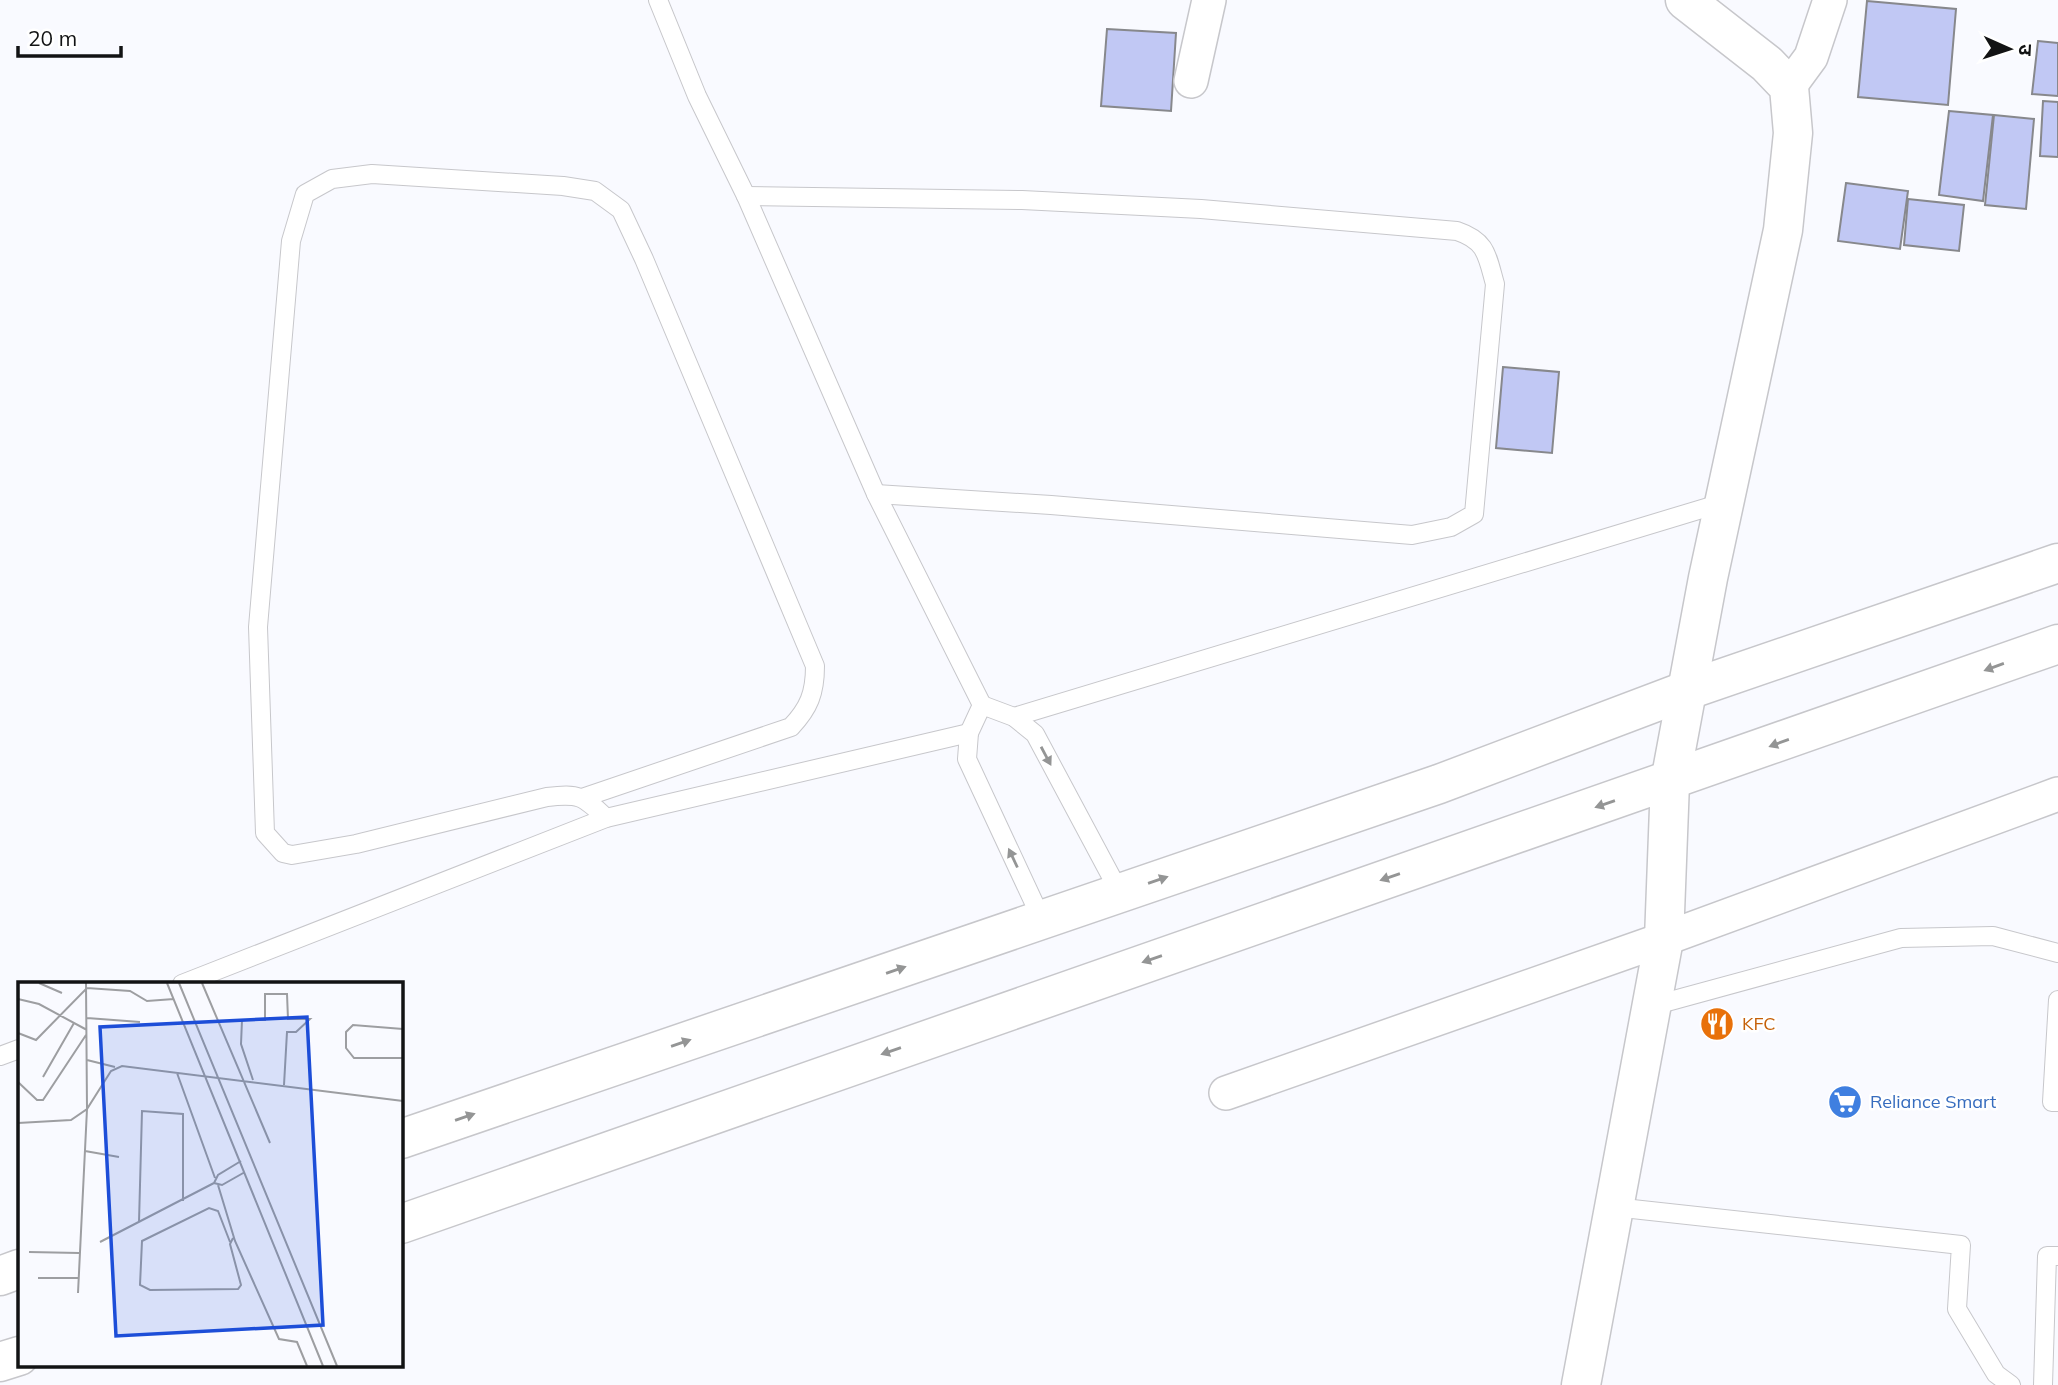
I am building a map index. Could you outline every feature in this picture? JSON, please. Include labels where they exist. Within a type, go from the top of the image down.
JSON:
[{"type":"street","points":[[1191,81],[1209,0]]},
{"type":"street","points":[[1581,1385],[1664,939],[1670,782],[1685,691],[1783,230],[1793,133],[1789,86],[1766,64],[1685,0]]},
{"type":"street","points":[[1789,86],[1811,57],[1830,0]]},
{"type":"street","points":[[402,1139],[1439,784],[1685,691],[2058,563]]},
{"type":"street","points":[[402,1224],[2058,644]]},
{"type":"street","points":[[1226,1093],[1664,939],[2058,794]]},
{"type":"street","points":[[0,1276],[18,1269]]},
{"type":"street","points":[[0,1362],[18,1356]]},
{"type":"lane","points":[[658,0],[697,96],[746,196],[876,494],[982,705],[1014,717],[1035,734],[1120,893]]},
{"type":"lane","points":[[585,797],[791,727],[805,711],[815,689],[815,666],[621,210],[595,191],[563,186],[372,174],[332,179],[305,194],[291,241],[258,627],[265,833],[283,853],[292,855],[356,844],[547,797],[569,794],[585,797],[606,818]]},
{"type":"lane","points":[[746,196],[1022,200],[1201,209],[1457,231],[1473,236],[1486,251],[1494,284],[1475,514],[1451,527],[1412,536],[1051,505],[876,494]]},
{"type":"lane","points":[[1014,717],[1725,502]]},
{"type":"lane","points":[[982,705],[970,733],[967,759],[1042,920]]},
{"type":"lane","points":[[187,982],[606,818],[970,733]]},
{"type":"lane","points":[[1652,1006],[1901,938],[1993,936],[2058,953]]},
{"type":"lane","points":[[2058,1000],[2052,1102],[2058,1102]]},
{"type":"lane","points":[[0,1056],[18,1049]]},
{"type":"lane","points":[[1614,1207],[1961,1245],[1957,1309],[1996,1374],[2011,1385]]},
{"type":"lane","points":[[2043,1385],[2047,1256],[2058,1256]]},
{"type":"building","points":[[1867,1],[1956,9],[1948,105],[1858,97]]},
{"type":"building","points":[[1107,29],[1176,33],[1171,111],[1101,106]]},
{"type":"building","points":[[2038,41],[2058,43],[2058,96],[2032,94]]},
{"type":"building","points":[[2043,101],[2058,102],[2058,157],[2040,156]]},
{"type":"building","points":[[1949,111],[1993,115],[1983,201],[1939,195]]},
{"type":"building","points":[[1994,115],[2034,119],[2026,209],[1985,205]]},
{"type":"building","points":[[1846,183],[1908,191],[1900,249],[1838,241]]},
{"type":"building","points":[[1908,199],[1964,205],[1959,251],[1904,245]]},
{"type":"building","points":[[1503,367],[1559,372],[1552,453],[1496,448]]},
{"type":"place","name":"KFC","points":[[1717,1024]]},
{"type":"place","name":"Reliance Smart","points":[[1845,1102]]}]
